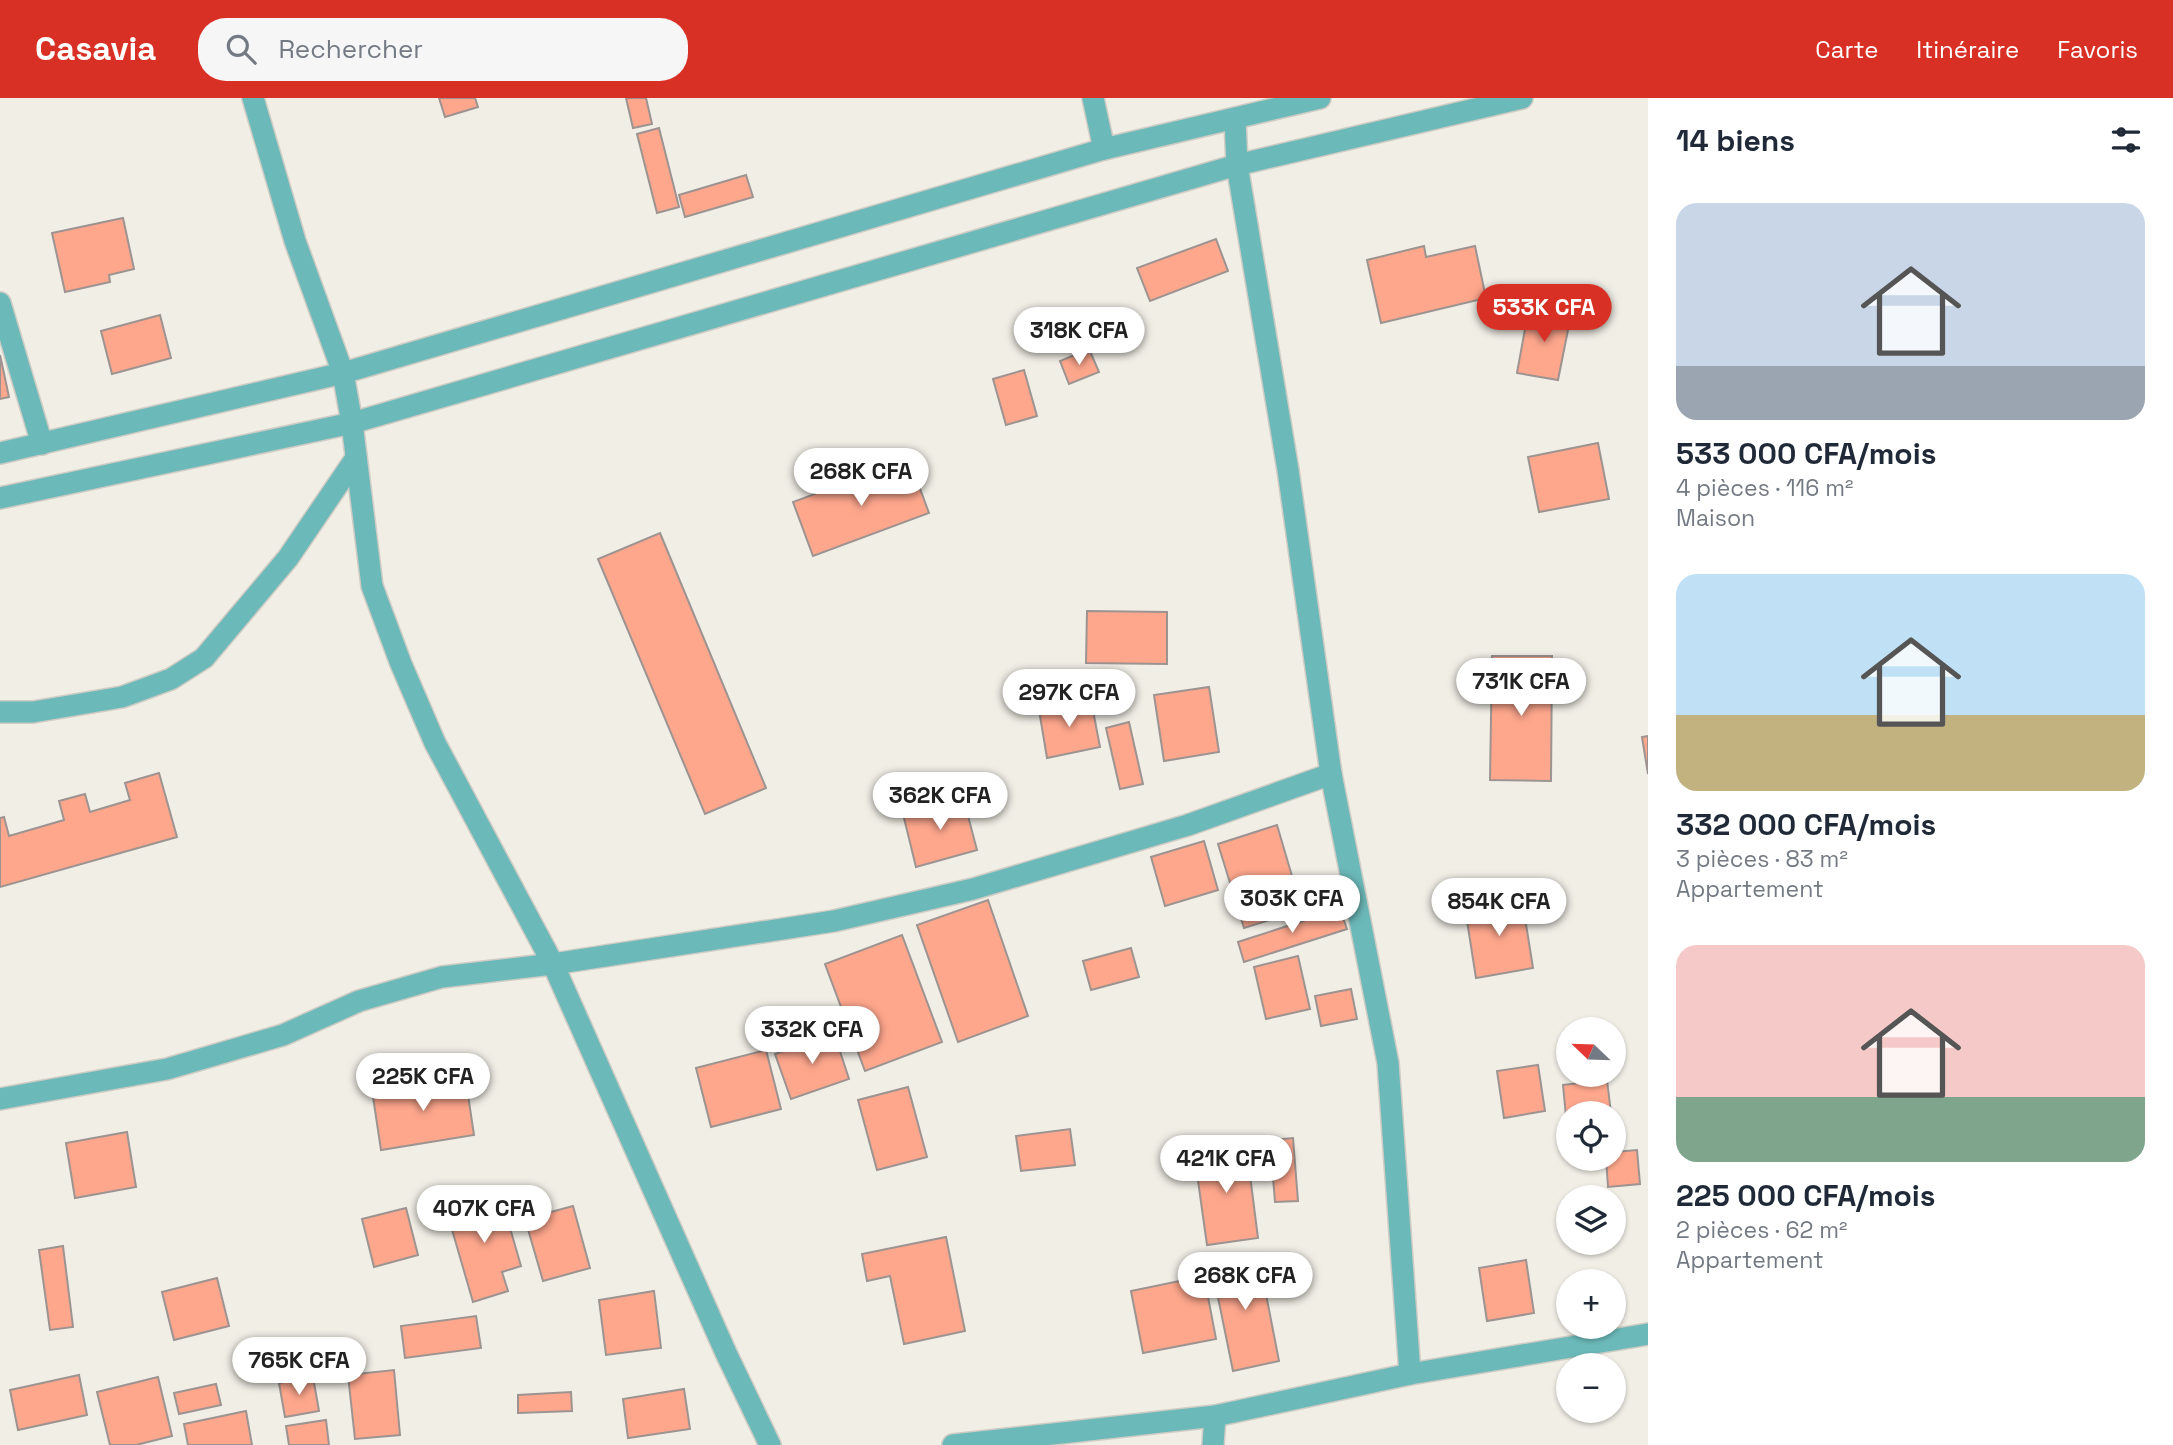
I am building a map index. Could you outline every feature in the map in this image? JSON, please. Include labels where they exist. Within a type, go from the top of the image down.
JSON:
[{"type":"street","points":[[253,98],[295,241],[343,373],[372,586],[401,664],[435,743],[553,964],[726,1353],[770,1445]]},
{"type":"street","points":[[1093,98],[1104,149]]},
{"type":"street","points":[[0,453],[343,373],[1104,149],[1236,120],[1320,98]]},
{"type":"street","points":[[0,498],[352,424],[1237,165],[1521,98]]},
{"type":"street","points":[[1236,120],[1237,165],[1288,470],[1331,774],[1388,1063],[1410,1374]]},
{"type":"street","points":[[0,303],[42,444]]},
{"type":"street","points":[[0,712],[33,712],[122,697],[171,679],[204,657],[288,558],[356,458]]},
{"type":"street","points":[[0,1099],[167,1069],[283,1035],[359,1001],[442,977],[553,964],[834,921],[973,889],[1188,825],[1331,774]]},
{"type":"street","points":[[953,1445],[1215,1416],[1410,1374],[1648,1334]]},
{"type":"street","points":[[1213,1445],[1215,1416]]},
{"type":"building","points":[[439,98],[475,98],[478,107],[445,117]]},
{"type":"building","points":[[626,98],[646,98],[652,124],[633,128]]},
{"type":"building","points":[[659,128],[679,207],[657,213],[637,134]]},
{"type":"building","points":[[746,175],[753,197],[685,217],[679,195]]},
{"type":"building","points":[[123,218],[134,269],[109,275],[110,282],[65,292],[52,233]]},
{"type":"building","points":[[1216,239],[1228,271],[1150,301],[1137,268]]},
{"type":"building","points":[[1424,246],[1426,257],[1475,246],[1486,298],[1381,323],[1367,260]]},
{"type":"building","points":[[1529,307],[1571,315],[1558,380],[1517,373]]},
{"type":"building","points":[[160,315],[171,358],[112,374],[101,331]]},
{"type":"building","points":[[1089,349],[1099,372],[1069,384],[1060,361]]},
{"type":"building","points":[[0,355],[9,397],[0,399]]},
{"type":"building","points":[[1024,370],[1037,416],[1006,425],[993,379]]},
{"type":"building","points":[[1598,443],[1609,499],[1539,512],[1528,457]]},
{"type":"building","points":[[909,459],[929,513],[813,556],[793,502]]},
{"type":"building","points":[[660,533],[766,788],[705,814],[598,559]]},
{"type":"building","points":[[1087,611],[1167,612],[1167,664],[1086,663]]},
{"type":"building","points":[[1492,656],[1552,656],[1551,781],[1490,780]]},
{"type":"building","points":[[1209,687],[1219,752],[1164,761],[1154,695]]},
{"type":"building","points":[[1091,700],[1100,747],[1047,758],[1039,710]]},
{"type":"building","points":[[1129,722],[1143,784],[1120,789],[1106,728]]},
{"type":"building","points":[[1648,736],[1648,774],[1642,737]]},
{"type":"building","points":[[159,773],[177,837],[0,887],[0,818],[4,817],[9,836],[64,820],[59,801],[85,794],[90,812],[130,800],[125,783]]},
{"type":"building","points":[[963,797],[977,850],[916,867],[903,814]]},
{"type":"building","points":[[1277,825],[1302,910],[1244,928],[1218,844]]},
{"type":"building","points":[[1204,841],[1218,890],[1165,906],[1151,857]]},
{"type":"building","points":[[1522,899],[1533,968],[1476,978],[1465,908]]},
{"type":"building","points":[[988,900],[1028,1016],[958,1042],[917,925]]},
{"type":"building","points":[[1340,909],[1347,929],[1244,962],[1238,942]]},
{"type":"building","points":[[902,935],[942,1042],[865,1071],[825,964]]},
{"type":"building","points":[[1131,948],[1139,977],[1091,990],[1083,961]]},
{"type":"building","points":[[1298,956],[1310,1009],[1266,1019],[1254,967]]},
{"type":"building","points":[[1351,989],[1357,1019],[1321,1026],[1315,996]]},
{"type":"building","points":[[834,1033],[849,1079],[791,1099],[775,1054]]},
{"type":"building","points":[[766,1050],[781,1109],[711,1127],[696,1068]]},
{"type":"building","points":[[1538,1065],[1545,1111],[1504,1118],[1497,1071]]},
{"type":"building","points":[[465,1075],[474,1135],[381,1150],[372,1090]]},
{"type":"building","points":[[908,1087],[927,1157],[877,1170],[858,1100]]},
{"type":"building","points":[[1563,1087],[1608,1087],[1610,1101],[1565,1101]]},
{"type":"building","points":[[1070,1129],[1075,1165],[1021,1171],[1016,1136]]},
{"type":"building","points":[[127,1132],[136,1187],[75,1198],[66,1143]]},
{"type":"building","points":[[1293,1138],[1298,1201],[1275,1202],[1270,1140]]},
{"type":"building","points":[[1246,1144],[1258,1238],[1207,1245],[1194,1152]]},
{"type":"building","points":[[1637,1150],[1640,1184],[1608,1185],[1607,1171],[1626,1171],[1626,1151]]},
{"type":"building","points":[[500,1193],[521,1266],[502,1272],[508,1291],[473,1302],[446,1209]]},
{"type":"building","points":[[573,1206],[590,1268],[543,1281],[525,1219]]},
{"type":"building","points":[[406,1208],[418,1255],[374,1267],[362,1219]]},
{"type":"building","points":[[946,1237],[965,1331],[904,1344],[890,1276],[867,1281],[862,1254]]},
{"type":"building","points":[[63,1246],[73,1327],[50,1330],[39,1250]]},
{"type":"building","points":[[1258,1253],[1279,1361],[1233,1371],[1211,1263]]},
{"type":"building","points":[[1526,1260],[1534,1313],[1487,1321],[1479,1268]]},
{"type":"building","points":[[1204,1276],[1216,1339],[1143,1353],[1131,1291]]},
{"type":"building","points":[[217,1278],[229,1326],[174,1340],[162,1292]]},
{"type":"building","points":[[654,1291],[661,1348],[606,1355],[599,1300]]},
{"type":"building","points":[[476,1316],[481,1348],[405,1358],[401,1326]]},
{"type":"building","points":[[394,1370],[400,1435],[355,1439],[348,1375]]},
{"type":"building","points":[[79,1375],[87,1415],[18,1430],[10,1390]]},
{"type":"building","points":[[158,1377],[172,1436],[136,1445],[110,1445],[97,1392]]},
{"type":"building","points":[[313,1377],[319,1411],[285,1417],[279,1383]]},
{"type":"building","points":[[216,1384],[221,1405],[179,1414],[174,1393]]},
{"type":"building","points":[[684,1389],[690,1429],[628,1438],[623,1399]]},
{"type":"building","points":[[571,1392],[572,1411],[518,1413],[518,1395]]},
{"type":"building","points":[[246,1411],[252,1445],[188,1445],[184,1424]]},
{"type":"building","points":[[326,1420],[329,1445],[289,1445],[286,1426]]}]
